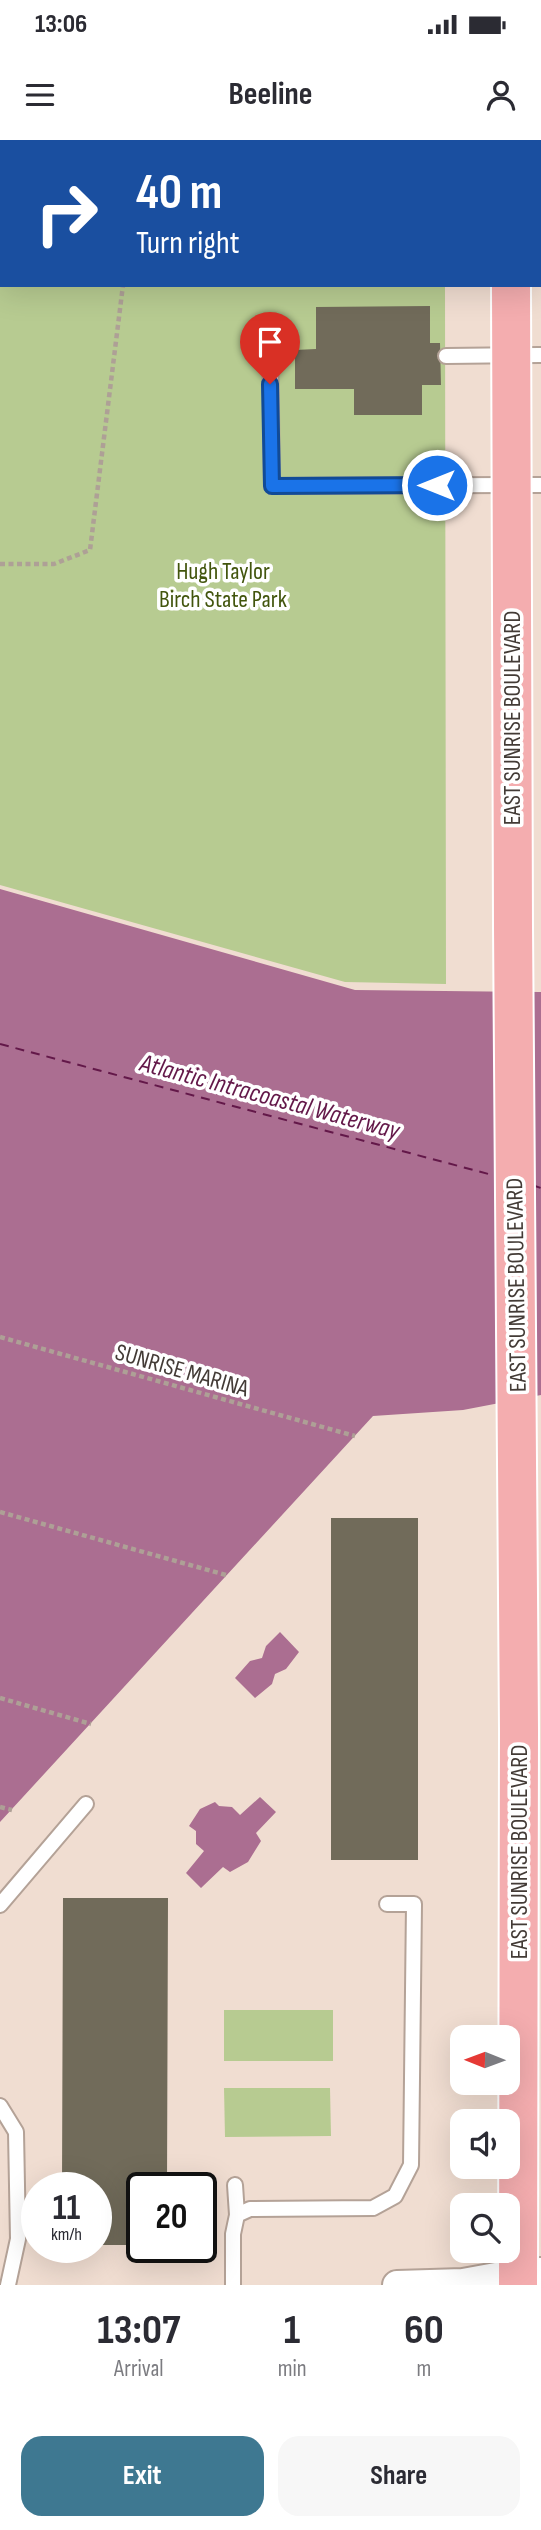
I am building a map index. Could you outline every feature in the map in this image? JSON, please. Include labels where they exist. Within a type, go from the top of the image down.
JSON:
[{"type":"main road","name":"EAST SUNRISE BOULEVARD","points":[[512,287],[526,355],[526,485],[513,926],[526,2277]]},
{"type":"main road","points":[[519,1730],[541,1783]]},
{"type":"street","points":[[397,2285],[526,2277]]},
{"type":"lane","points":[[270,334],[272,486],[526,485]]},
{"type":"lane","points":[[446,356],[526,355]]},
{"type":"lane","points":[[0,1905],[86,1804]]},
{"type":"lane","points":[[237,2215],[250,2209],[373,2208],[395,2196],[411,2165],[414,1904],[387,1904]]},
{"type":"lane","points":[[0,2106],[16,2132],[18,2239],[8,2285]]},
{"type":"lane","points":[[233,2285],[233,2234],[237,2215],[235,2185]]},
{"type":"path","points":[[0,564],[54,564],[90,550],[123,287]]},
{"type":"path","name":"SUNRISE MARINA","points":[[0,1337],[355,1436]]},
{"type":"path","points":[[0,1512],[226,1575]]},
{"type":"path","points":[[0,1698],[91,1724]]},
{"type":"path","points":[[0,1807],[12,1810]]},
{"type":"green space","name":"Hugh Taylor Birch State Park","points":[[0,287],[445,287],[446,984],[345,982],[0,885]]},
{"type":"green space","points":[[224,2010],[333,2010],[333,2061],[224,2061]]},
{"type":"green space","points":[[224,2088],[330,2088],[331,2136],[225,2137]]},
{"type":"water","name":"Atlantic Intracoastal Waterway","points":[[0,889],[355,990],[541,992],[541,1395],[463,1410],[373,1416],[0,1822]]},
{"type":"water","points":[[280,1632],[299,1652],[286,1669],[275,1674],[272,1684],[255,1698],[235,1678],[250,1661],[262,1658],[266,1646]]},
{"type":"water","points":[[260,1797],[276,1812],[256,1833],[261,1841],[248,1862],[230,1872],[223,1867],[201,1888],[186,1873],[204,1851],[196,1844],[196,1831],[189,1826],[200,1809],[215,1802],[219,1806],[232,1807],[240,1815]]},
{"type":"building","points":[[430,306],[430,343],[440,343],[441,385],[422,385],[422,415],[354,415],[354,389],[295,389],[295,350],[316,349],[316,307]]},
{"type":"building","points":[[331,1518],[418,1518],[418,1860],[331,1860]]},
{"type":"building","points":[[63,1898],[168,1898],[167,2172],[126,2172],[126,2245],[112,2245],[112,2172],[62,2172]]},
{"type":"ferry route","points":[[0,1044],[496,1176]]},
{"type":"ferry route","points":[[532,1185],[541,1188]]},
{"type":"route","points":[[270,384],[272,486],[437,485]]}]
